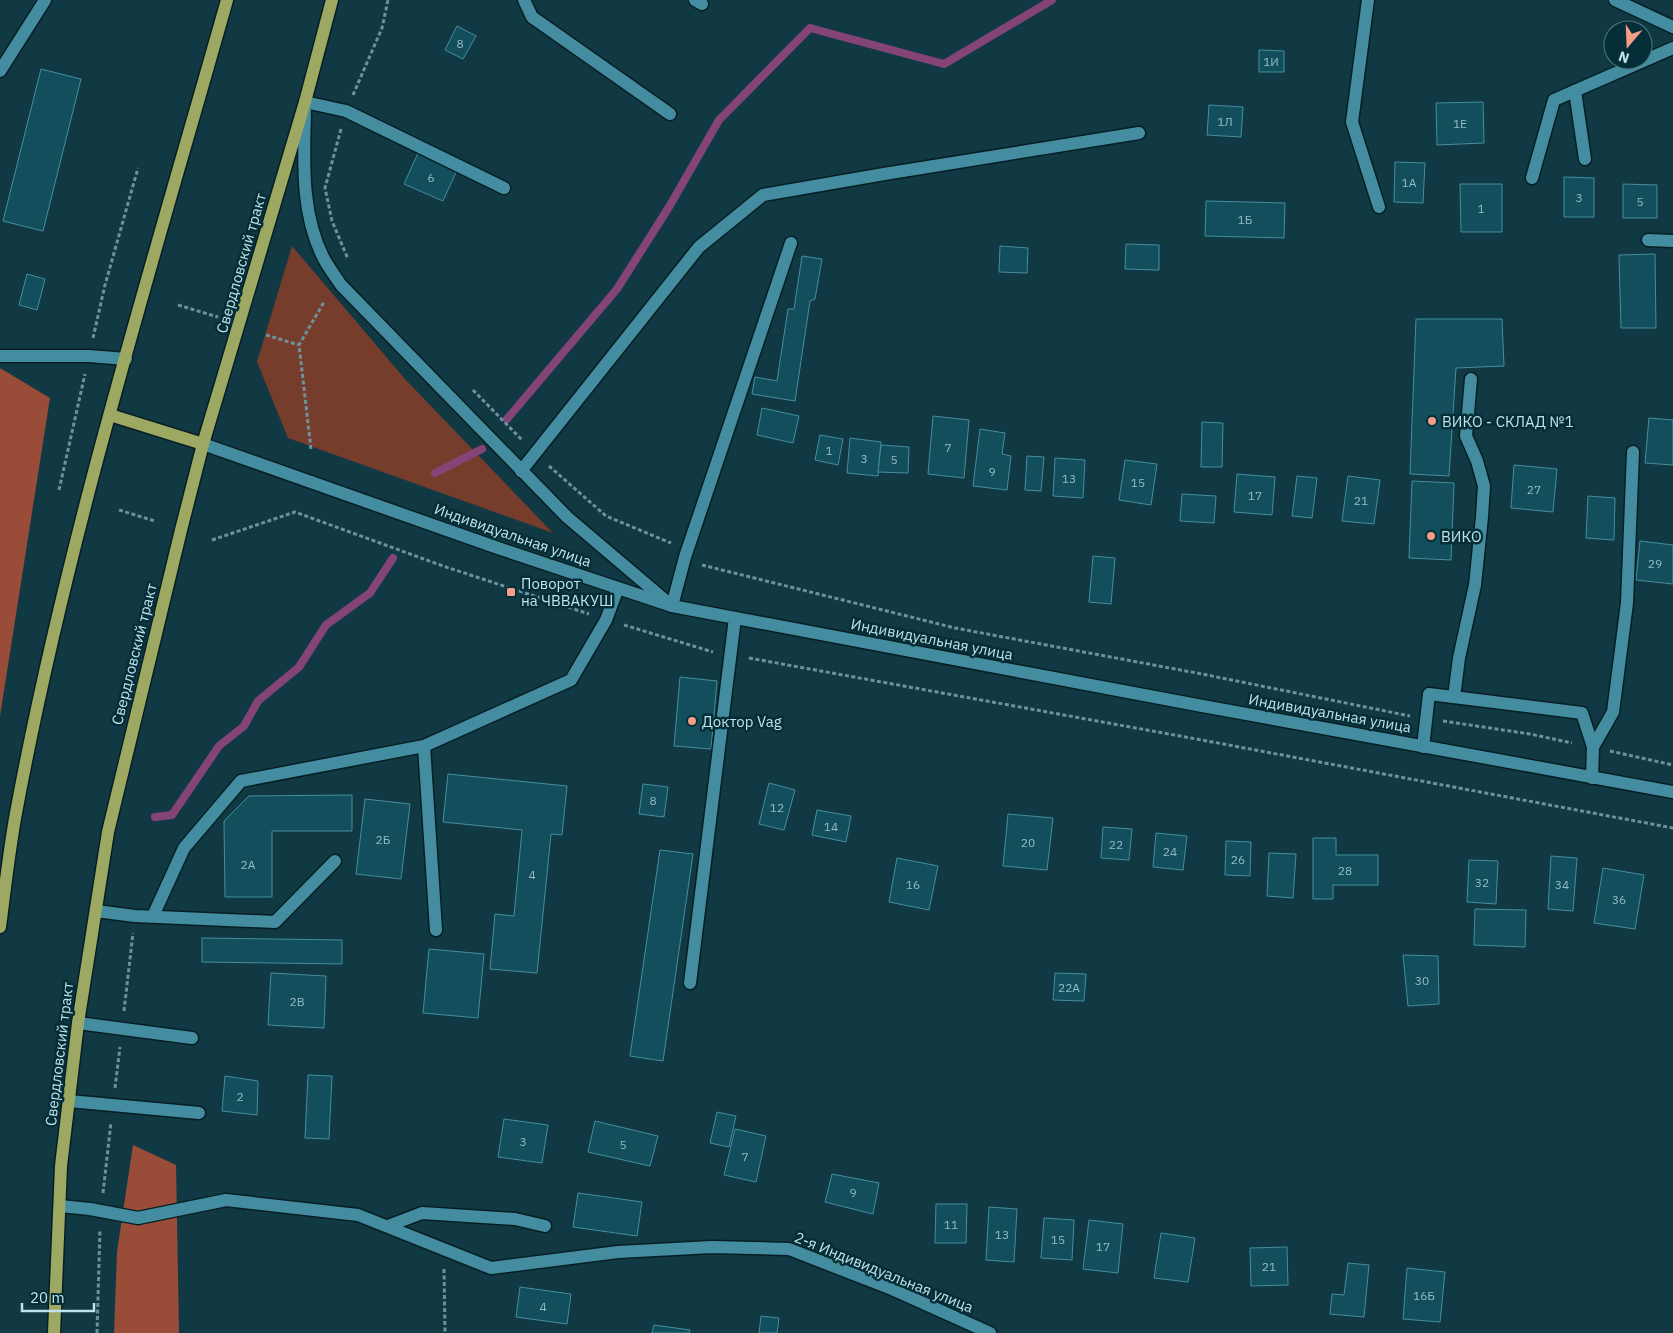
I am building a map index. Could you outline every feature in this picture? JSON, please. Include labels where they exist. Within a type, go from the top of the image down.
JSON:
[{"type":"main road","points":[[0,72],[45,0]]},
{"type":"main road","points":[[0,927],[16,815],[57,615],[110,415],[227,0]]},
{"type":"main road","name":"Свердловский тракт","points":[[54,1333],[61,1166],[68,1101],[78,1023],[108,832],[203,444],[305,102],[332,0]]},
{"type":"main road","points":[[524,0],[532,17],[670,114]]},
{"type":"main road","points":[[1368,0],[1352,122],[1379,206]]},
{"type":"main road","points":[[1615,0],[1673,27]]},
{"type":"main road","points":[[1532,178],[1554,100],[1673,48]]},
{"type":"main road","points":[[1575,91],[1585,159]]},
{"type":"main road","points":[[504,188],[346,111],[305,102],[304,180],[311,224],[324,258],[340,285],[567,517],[672,606],[686,557],[791,243]]},
{"type":"main road","points":[[521,471],[700,247],[763,195],[1139,133]]},
{"type":"main road","points":[[1648,240],[1673,240]]},
{"type":"main road","points":[[0,356],[89,356],[126,359]]},
{"type":"main road","points":[[1454,697],[1459,658],[1475,585],[1484,486],[1477,461],[1466,436],[1471,379]]},
{"type":"main road","points":[[110,415],[203,444]]},
{"type":"main road","name":"Индивидуальная улица","points":[[203,444],[672,606],[1673,792]]},
{"type":"main road","points":[[1594,747],[1613,712],[1627,603],[1633,452]]},
{"type":"main road","points":[[153,916],[184,848],[241,781],[424,746],[571,680],[606,620],[618,588]]},
{"type":"main road","points":[[690,983],[734,618]]},
{"type":"main road","points":[[1423,747],[1429,694],[1582,713],[1594,747],[1592,778]]},
{"type":"main road","points":[[424,746],[436,930]]},
{"type":"main road","points":[[96,910],[153,916],[275,922],[335,860]]},
{"type":"main road","points":[[78,1023],[192,1038]]},
{"type":"main road","points":[[68,1101],[199,1113]]},
{"type":"main road","name":"2-я Индивидуальная улица","points":[[60,1206],[90,1209],[138,1218],[226,1200],[358,1214],[491,1268],[618,1252],[712,1247],[789,1249],[892,1289],[990,1333]]},
{"type":"main road","points":[[388,1226],[422,1213],[515,1219],[545,1226]]},
{"type":"path","points":[[59,490],[105,285],[138,168]]},
{"type":"path","points":[[311,449],[299,345],[324,302]]},
{"type":"path","points":[[178,305],[218,317]]},
{"type":"path","points":[[266,334],[299,345]]},
{"type":"path","points":[[466,383],[536,454],[606,516],[670,541],[686,557],[697,564],[955,628],[1202,674],[1426,719],[1530,734],[1673,765]]},
{"type":"path","points":[[119,510],[155,521]]},
{"type":"path","points":[[212,540],[295,512],[461,572],[707,651],[1673,828]]},
{"type":"path","points":[[444,1250],[444,1333]]},
{"type":"shaded area","points":[[292,246],[405,379],[553,533],[288,438],[257,362]]},
{"type":"shaded area","points":[[0,368],[50,398],[0,716]]},
{"type":"shaded area","points":[[133,1145],[176,1165],[179,1333],[114,1333],[117,1252]]},
{"type":"building","points":[[457,26],[476,36],[463,59],[445,50]]},
{"type":"building","points":[[1259,50],[1284,51],[1284,72],[1259,72]]},
{"type":"building","points":[[41,69],[81,79],[43,231],[3,221]]},
{"type":"building","points":[[1483,102],[1484,143],[1437,145],[1436,103]]},
{"type":"building","points":[[1209,105],[1243,107],[1241,137],[1207,135]]},
{"type":"building","points":[[418,153],[457,170],[443,201],[404,184]]},
{"type":"building","points":[[1395,162],[1425,163],[1423,203],[1394,202]]},
{"type":"building","points":[[1564,177],[1594,178],[1594,217],[1564,217]]},
{"type":"building","points":[[1460,184],[1502,184],[1502,232],[1461,232]]},
{"type":"building","points":[[1623,184],[1657,185],[1657,218],[1623,218]]},
{"type":"building","points":[[1206,201],[1285,203],[1284,238],[1205,236]]},
{"type":"building","points":[[1126,244],[1159,245],[1159,270],[1125,269]]},
{"type":"building","points":[[1000,246],[1028,248],[1027,273],[999,272]]},
{"type":"building","points":[[1655,254],[1656,328],[1621,328],[1619,255]]},
{"type":"building","points":[[802,256],[822,259],[815,299],[810,301],[795,401],[752,394],[755,377],[777,381],[788,309],[794,309]]},
{"type":"building","points":[[27,274],[45,279],[37,310],[19,305]]},
{"type":"building","name":"ВИКО - СКЛАД №1","points":[[1416,319],[1502,319],[1504,366],[1456,368],[1449,476],[1410,474]]},
{"type":"building","points":[[762,408],[799,416],[793,443],[757,435]]},
{"type":"building","points":[[933,416],[969,420],[964,478],[928,474]]},
{"type":"building","points":[[1649,418],[1673,420],[1673,465],[1645,463]]},
{"type":"building","points":[[1202,422],[1223,423],[1222,467],[1201,467]]},
{"type":"building","points":[[980,429],[1005,433],[1002,454],[1011,456],[1007,490],[973,486]]},
{"type":"building","points":[[820,435],[843,439],[838,465],[815,460]]},
{"type":"building","points":[[850,438],[881,442],[878,476],[847,473]]},
{"type":"building","points":[[881,445],[909,447],[908,473],[878,472]]},
{"type":"building","points":[[1027,456],[1044,457],[1041,491],[1025,490]]},
{"type":"building","points":[[1055,458],[1085,460],[1083,498],[1053,496]]},
{"type":"building","points":[[1125,460],[1157,464],[1151,505],[1119,500]]},
{"type":"building","points":[[1514,465],[1557,469],[1553,512],[1511,508]]},
{"type":"building","points":[[1237,474],[1275,477],[1272,515],[1234,512]]},
{"type":"building","points":[[1297,476],[1317,478],[1312,518],[1292,516]]},
{"type":"building","points":[[1348,476],[1380,480],[1374,524],[1342,521]]},
{"type":"building","name":"ВИКО","points":[[1412,481],[1454,483],[1451,560],[1409,558]]},
{"type":"building","points":[[1182,494],[1216,496],[1214,523],[1180,521]]},
{"type":"building","points":[[1588,496],[1615,498],[1614,540],[1586,538]]},
{"type":"building","points":[[1640,541],[1673,545],[1673,584],[1636,580]]},
{"type":"building","points":[[1093,556],[1115,558],[1111,604],[1089,602]]},
{"type":"building","points":[[680,677],[717,681],[711,749],[674,746]]},
{"type":"building","points":[[448,774],[567,786],[562,835],[551,834],[537,973],[490,969],[495,914],[514,916],[522,830],[443,822]]},
{"type":"building","points":[[769,783],[795,790],[784,830],[759,824]]},
{"type":"building","points":[[643,784],[668,787],[664,817],[639,814]]},
{"type":"building","points":[[352,795],[352,831],[272,831],[272,897],[225,897],[224,821],[249,796]]},
{"type":"building","points":[[365,799],[410,804],[401,879],[356,874]]},
{"type":"building","points":[[817,810],[851,816],[846,842],[812,835]]},
{"type":"building","points":[[1008,814],[1053,818],[1047,870],[1003,866]]},
{"type":"building","points":[[1103,827],[1132,829],[1129,860],[1101,858]]},
{"type":"building","points":[[1156,833],[1187,836],[1183,870],[1153,867]]},
{"type":"building","points":[[1313,838],[1336,838],[1336,855],[1378,855],[1378,885],[1333,885],[1333,899],[1313,899]]},
{"type":"building","points":[[1226,841],[1251,842],[1250,876],[1225,875]]},
{"type":"building","points":[[660,850],[693,854],[663,1061],[630,1056]]},
{"type":"building","points":[[1269,853],[1296,854],[1293,898],[1267,896]]},
{"type":"building","points":[[1551,856],[1577,858],[1573,911],[1548,909]]},
{"type":"building","points":[[897,858],[938,866],[929,910],[889,902]]},
{"type":"building","points":[[1469,860],[1498,861],[1496,904],[1467,902]]},
{"type":"building","points":[[1603,868],[1644,875],[1635,929],[1594,923]]},
{"type":"building","points":[[1475,909],[1526,910],[1525,947],[1474,945]]},
{"type":"building","points":[[202,938],[342,940],[342,964],[202,962]]},
{"type":"building","points":[[429,949],[484,954],[478,1018],[423,1013]]},
{"type":"building","points":[[1403,955],[1438,956],[1439,1004],[1408,1006]]},
{"type":"building","points":[[271,973],[326,976],[324,1028],[268,1025]]},
{"type":"building","points":[[1055,973],[1086,974],[1084,1001],[1053,1000]]},
{"type":"building","points":[[308,1075],[332,1076],[329,1139],[305,1138]]},
{"type":"building","points":[[225,1076],[258,1081],[257,1115],[222,1111]]},
{"type":"building","points":[[717,1112],[736,1116],[729,1147],[710,1143]]},
{"type":"building","points":[[504,1119],[548,1125],[542,1163],[498,1157]]},
{"type":"building","points":[[595,1121],[658,1136],[650,1166],[588,1152]]},
{"type":"building","points":[[735,1129],[766,1136],[756,1182],[724,1175]]},
{"type":"building","points":[[832,1174],[879,1183],[873,1214],[825,1202]]},
{"type":"building","points":[[578,1193],[642,1202],[637,1236],[573,1227]]},
{"type":"building","points":[[936,1204],[967,1204],[966,1243],[935,1243]]},
{"type":"building","points":[[989,1207],[1017,1209],[1014,1262],[986,1260]]},
{"type":"building","points":[[1044,1218],[1074,1220],[1072,1260],[1041,1258]]},
{"type":"building","points":[[1089,1220],[1123,1224],[1118,1273],[1083,1269]]},
{"type":"building","points":[[1161,1233],[1195,1238],[1188,1282],[1154,1278]]},
{"type":"building","points":[[1287,1247],[1288,1285],[1251,1286],[1250,1248]]},
{"type":"building","points":[[1348,1263],[1369,1265],[1364,1317],[1330,1314],[1332,1294],[1344,1295]]},
{"type":"building","points":[[1407,1268],[1445,1272],[1440,1322],[1403,1319]]},
{"type":"building","points":[[520,1287],[571,1294],[567,1324],[516,1317]]},
{"type":"building","points":[[761,1316],[779,1318],[777,1333],[759,1333]]},
{"type":"building","points":[[654,1325],[690,1330],[689,1333],[652,1333]]},
{"type":"waterway","points":[[507,419],[617,289],[669,207],[719,120],[810,28],[944,64],[1052,0]]},
{"type":"waterway","points":[[435,473],[482,449]]},
{"type":"waterway","points":[[155,817],[172,815],[219,746],[244,726],[258,701],[299,667],[326,625],[370,593],[393,558]]},
{"type":"place","name":"ВИКО - СКЛАД №1","points":[[1432,421]]},
{"type":"place","name":"ВИКО","points":[[1431,536]]},
{"type":"place","name":"Поворот на ЧВВАКУШ","points":[[511,592]]},
{"type":"place","name":"Доктор Vag","points":[[692,721]]}]
